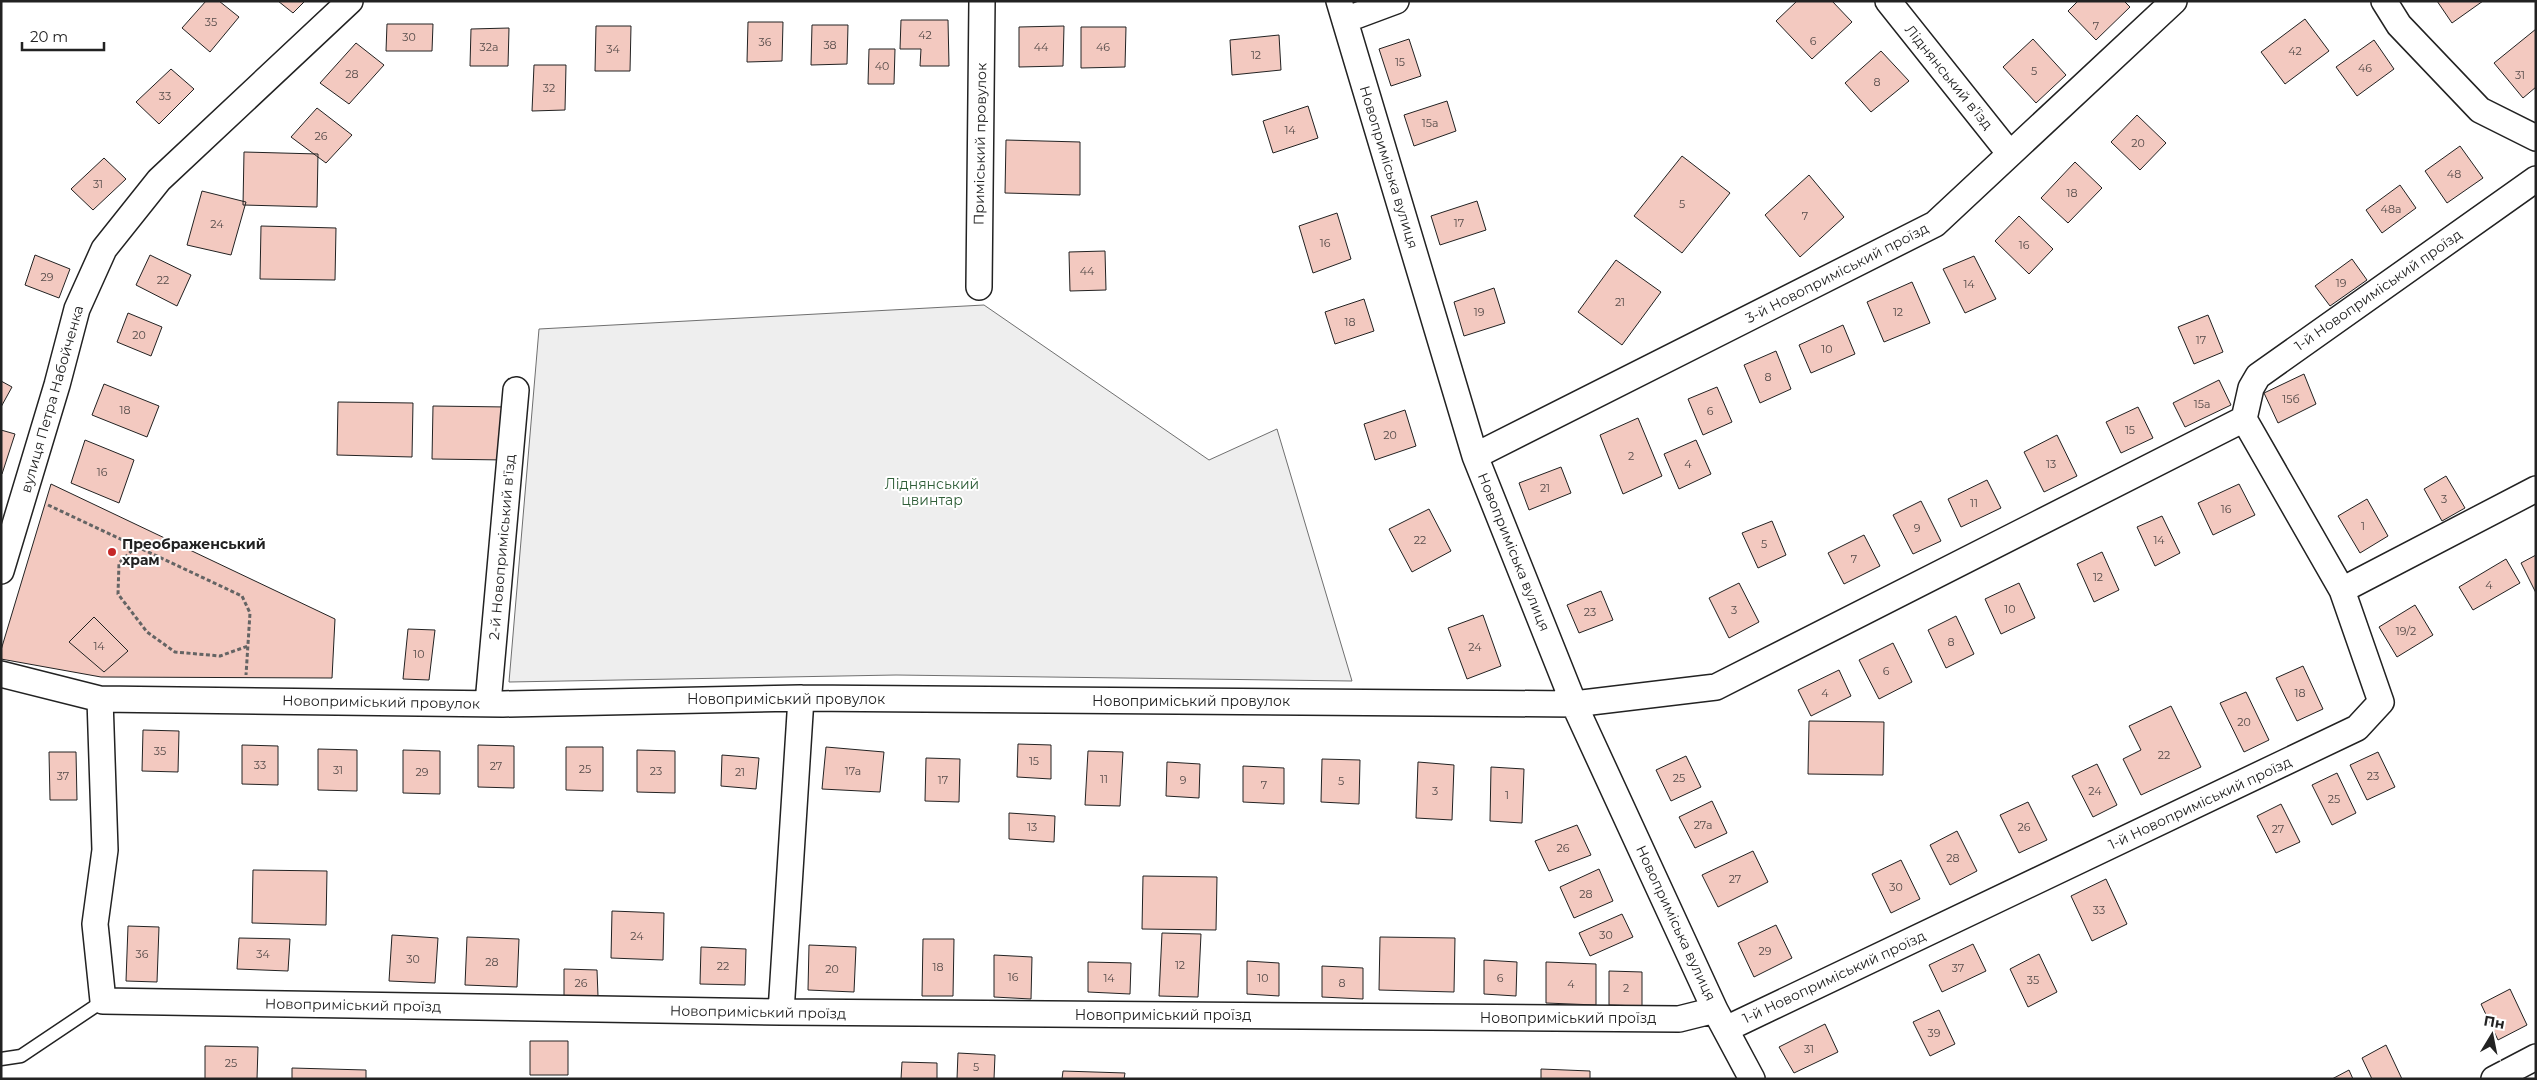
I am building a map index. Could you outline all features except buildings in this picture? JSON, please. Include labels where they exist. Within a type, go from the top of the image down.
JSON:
[{"type":"street","name":"вулиця Петра Набойченка","points":[[1,571],[57,385],[77,309],[104,249],[159,180],[350,1]]},
{"type":"street","name":"Приміський провулок","points":[[979,287],[982,1]]},
{"type":"street","points":[[1342,11],[1396,1]]},
{"type":"street","name":"Ліднянський в’їзд","points":[[1888,1],[2010,154]]},
{"type":"street","name":"3-й Новоприміський проїзд","points":[[1475,456],[1935,224],[2174,1]]},
{"type":"street","points":[[2384,1],[2399,25],[2480,110],[2536,138]]},
{"type":"street","name":"Новоприміська вулиця","points":[[1342,11],[1475,456],[1574,704],[1721,1019],[1752,1079]]},
{"type":"street","name":"1-й Новоприміський проїзд","points":[[1721,1019],[2357,728],[2381,702],[2342,590],[2244,419],[2251,388],[2258,376],[2536,179]]},
{"type":"street","name":"2-й Новоприміський в'їзд","points":[[488,703],[516,390]]},
{"type":"street","points":[[1574,704],[1716,687],[2244,419]]},
{"type":"street","points":[[2342,590],[2536,489]]},
{"type":"street","name":"Новоприміський провулок","points":[[1,674],[100,699],[488,703],[801,698],[1574,704]]},
{"type":"street","points":[[781,1012],[801,698]]},
{"type":"street","points":[[100,699],[105,850],[95,924],[103,1001]]},
{"type":"street","name":"Новоприміський проїзд","points":[[103,1001],[781,1012],[1721,1019]]},
{"type":"street","points":[[2494,1079],[2536,1057]]},
{"type":"lane","points":[[1,1059],[21,1056],[103,1001]]},
{"type":"path","points":[[25,494],[242,596],[250,613],[244,701]]},
{"type":"path","points":[[137,546],[119,563],[118,594],[147,632],[175,652],[220,656],[248,646]]},
{"type":"green space","name":"Ліднянський цвинтар","points":[[984,305],[1209,460],[1277,429],[1352,681],[896,675],[509,682],[539,329]]},
{"type":"place","name":"Преображенський храм","points":[[112,552]]}]
